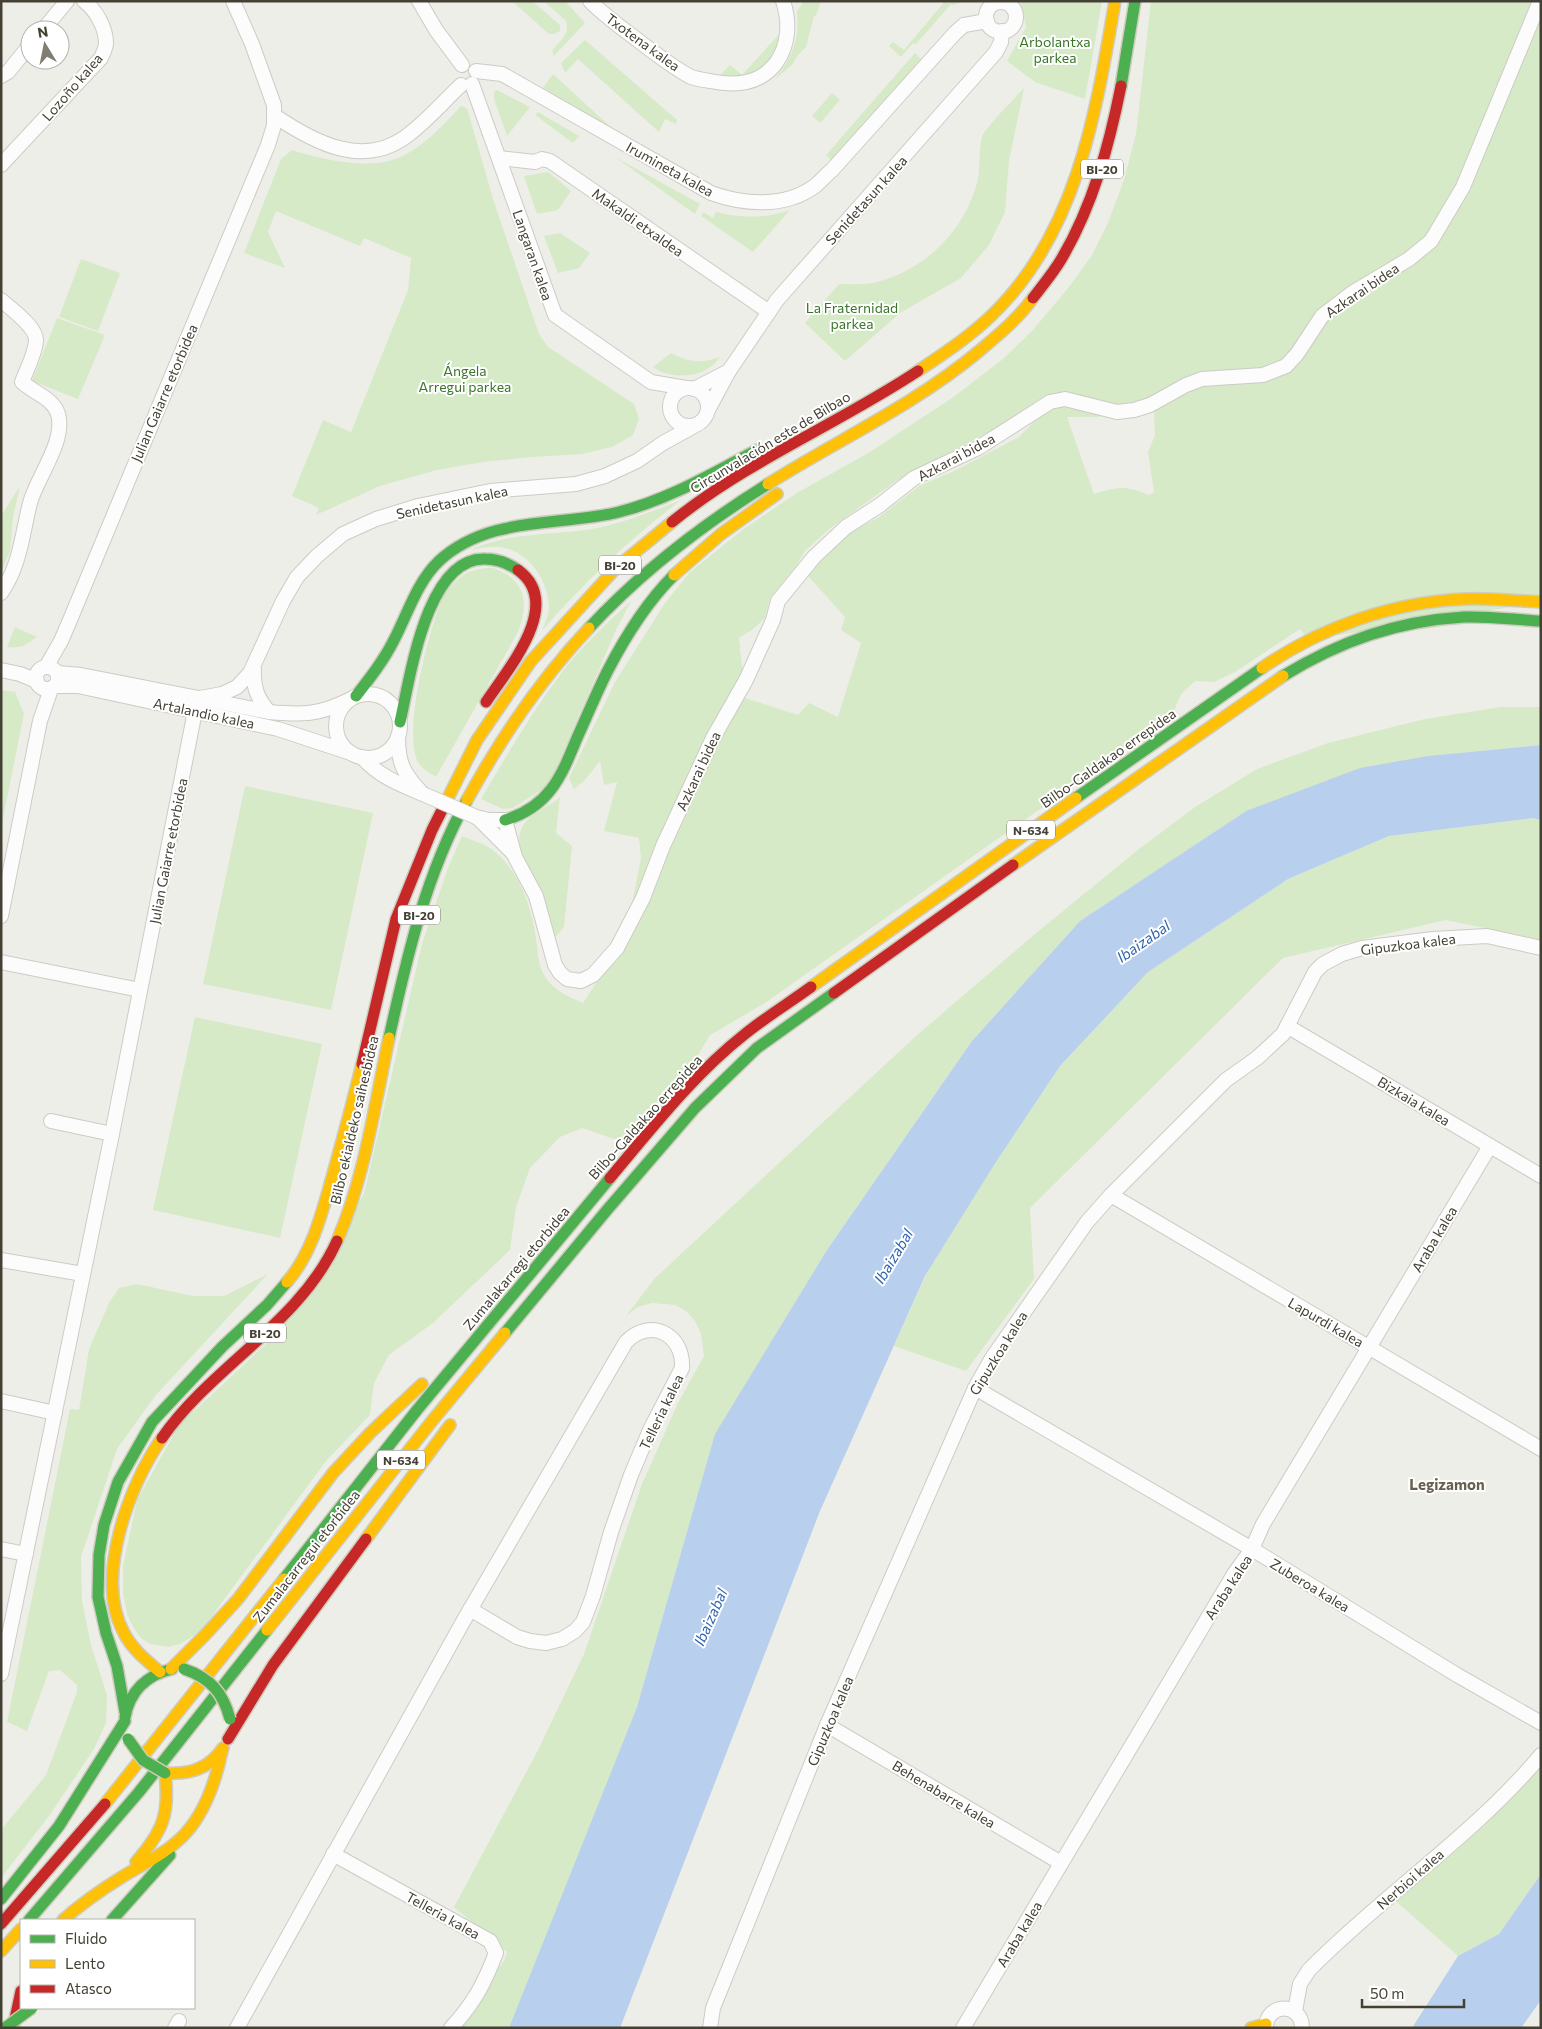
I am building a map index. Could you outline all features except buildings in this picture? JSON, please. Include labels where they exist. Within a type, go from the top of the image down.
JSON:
[{"type":"main road","name":"Circunvalación este de Bilbao","points":[[364,1049],[396,919],[432,830],[478,740],[531,661],[616,568],[692,506],[762,462],[908,378],[965,339],[992,315],[1014,290],[1036,260],[1055,228],[1073,187],[1087,143],[1099,95],[1115,1]]},
{"type":"main road","name":"BI-20","points":[[847,437],[938,384],[980,352],[1019,316],[1058,264],[1074,238],[1100,173],[1119,97],[1135,1]]},
{"type":"main road","points":[[353,698],[387,653],[423,580],[448,553],[481,534],[517,525],[618,512],[665,496],[883,387],[940,356]]},
{"type":"main road","points":[[816,469],[847,437]]},
{"type":"main road","name":"Bilbo ekialdeko saihesbidea","points":[[165,1671],[132,1645],[124,1634],[116,1612],[115,1556],[120,1525],[143,1467],[171,1423],[206,1385],[286,1313],[313,1283],[329,1257],[344,1223],[365,1150],[407,961],[434,870],[462,812],[506,735],[552,671],[589,627],[635,582],[693,533],[744,498],[847,437]]},
{"type":"main road","points":[[505,820],[529,811],[552,790],[560,778],[613,660],[640,615],[674,574],[708,542],[784,490]]},
{"type":"main road","points":[[399,729],[420,634],[436,594],[456,570],[468,562],[482,558],[502,560],[516,566],[528,579],[536,601],[533,624],[520,650],[478,714]]},
{"type":"main road","name":"Bilbo-Galdakao errepidea","points":[[593,1199],[681,1096],[745,1034],[1277,658],[1322,632],[1360,618],[1409,605],[1465,599],[1541,602]]},
{"type":"main road","name":"N-634","points":[[589,1251],[607,1210],[695,1108],[732,1071],[777,1033],[1281,677],[1316,656],[1366,635],[1412,623],[1465,617],[1541,621]]},
{"type":"main road","points":[[1366,635],[1434,632]]},
{"type":"main road","points":[[426,813],[438,788]]},
{"type":"main road","points":[[396,919],[415,838]]},
{"type":"main road","name":"Bilbo ekialdeko saihesbidea","points":[[125,1716],[117,1666],[106,1633],[98,1597],[99,1555],[104,1525],[118,1482],[152,1422],[222,1347],[267,1305],[294,1274],[316,1234],[350,1114],[364,1049]]},
{"type":"main road","name":"Zumalakarregi etorbidea","points":[[463,1356],[593,1199]]},
{"type":"main road","name":"N-634","points":[[165,1671],[196,1646],[226,1613],[321,1486],[354,1448],[431,1375],[552,1230],[593,1199]]},
{"type":"main road","name":"Zumalacarregui etorbidea","points":[[30,1919],[139,1792],[432,1421],[607,1210]]},
{"type":"main road","name":"Zumalacarregui etorbidea","points":[[1,1924],[97,1814],[187,1703],[301,1556],[463,1356]]},
{"type":"main road","name":"N-634","points":[[228,1739],[273,1665],[458,1416]]},
{"type":"main road","points":[[1,1899],[59,1826],[119,1734],[130,1698],[137,1688],[150,1676],[165,1671],[184,1669],[199,1674],[215,1684],[227,1703],[230,1719],[228,1739],[203,1806],[191,1826],[160,1867],[113,1919]]},
{"type":"main road","points":[[125,1716],[128,1739],[138,1756],[152,1768],[165,1773],[183,1774],[197,1771],[213,1761],[222,1751]]},
{"type":"main road","points":[[122,1877],[153,1844],[165,1822],[168,1806],[165,1773]]},
{"type":"main road","points":[[64,1919],[78,1907],[122,1877],[166,1851],[191,1826]]},
{"type":"main road","points":[[1,1951],[20,1930]]},
{"type":"main road","points":[[13,2028],[20,1996]]},
{"type":"main road","points":[[5,2028],[31,2009]]},
{"type":"main road","points":[[1251,2028],[1266,2026]]},
{"type":"street","name":"Lozoño kalea","points":[[1,164],[101,58],[106,45],[100,20],[84,1]]},
{"type":"street","points":[[233,1],[252,44],[274,105],[275,116],[311,139],[333,148],[361,151],[384,147],[407,136],[470,80]]},
{"type":"street","points":[[419,1],[436,30],[462,65],[457,70],[455,76],[470,80]]},
{"type":"street","name":"Txotena kalea","points":[[590,1],[603,14],[674,67],[694,78],[725,84],[742,84],[756,79],[765,74],[781,56],[787,42],[786,10],[783,1]]},
{"type":"street","name":"Azkarai bidea","points":[[515,857],[536,896],[555,965],[566,979],[575,982],[588,979],[617,948],[643,898],[663,846],[713,738],[746,680],[773,620],[778,601],[814,557],[846,528],[880,505],[914,478],[978,448],[1050,402],[1065,400],[1117,412],[1134,410],[1150,405],[1186,385],[1202,380],[1263,376],[1286,366],[1297,354],[1322,316],[1352,293],[1409,258],[1431,241],[1463,187],[1540,1]]},
{"type":"street","points":[[998,2],[1003,2],[1012,7],[1016,17],[1012,27],[1002,31],[992,29],[987,21],[987,11],[989,7],[998,2]]},
{"type":"street","points":[[50,20],[62,4]]},
{"type":"street","name":"Irumineta kalea","points":[[462,65],[470,65],[470,80],[502,74],[711,194],[730,200],[778,201],[814,186],[832,170],[955,32],[964,25],[987,21]]},
{"type":"street","name":"Senidetasun kalea","points":[[708,410],[728,371],[777,300],[996,52],[1001,42],[1002,31]]},
{"type":"street","points":[[1,76],[8,72],[20,57]]},
{"type":"street","name":"Langaran kalea","points":[[470,80],[555,315],[652,382],[671,411]]},
{"type":"street","name":"Julian Gaiarre etorbidea","points":[[1,916],[48,678],[61,641],[262,160],[274,125],[275,116]]},
{"type":"street","name":"Makaldi etxaldea","points":[[499,158],[535,162],[542,160],[550,161],[769,312]]},
{"type":"street","points":[[1,300],[31,327],[36,334],[36,342],[22,382],[31,390],[53,403],[60,424],[58,436],[30,502],[19,557],[9,583],[1,593]]},
{"type":"street","name":"Senidetasun kalea","points":[[690,388],[728,371]]},
{"type":"street","name":"Langaran kalea","points":[[652,382],[690,388]]},
{"type":"street","points":[[663,443],[674,395],[690,388],[705,396],[708,410],[704,420],[694,426],[678,423],[671,411]]},
{"type":"street","name":"Senidetasun kalea","points":[[198,705],[237,687],[252,671],[276,615],[297,577],[317,556],[343,534],[376,519],[418,506],[525,487],[576,484],[605,476],[636,461],[694,426]]},
{"type":"street","name":"Artalandio kalea","points":[[1,670],[48,678],[78,686],[198,705],[294,714],[318,713],[332,709],[353,698]]},
{"type":"street","points":[[252,671],[255,691],[269,712]]},
{"type":"street","points":[[423,794],[403,769],[398,750],[399,729],[392,705],[376,695],[353,698],[339,712],[336,727],[340,742],[384,775],[423,794],[476,817],[489,820],[505,820],[515,857]]},
{"type":"street","name":"Julian Gaiarre etorbidea","points":[[1,1674],[198,705]]},
{"type":"street","name":"Artalandio kalea","points":[[198,705],[356,755]]},
{"type":"street","points":[[356,755],[371,758],[380,756],[394,744],[399,729]]},
{"type":"street","points":[[476,817],[495,834],[515,857]]},
{"type":"street","name":"Gipuzkoa kalea","points":[[710,2028],[713,2008],[827,1725],[974,1388],[1051,1271],[1087,1222],[1111,1195],[1226,1080],[1272,1045],[1283,1034],[1315,972],[1323,964],[1342,954],[1362,948],[1433,939],[1487,936],[1541,948]]},
{"type":"street","points":[[1,962],[140,990]]},
{"type":"street","name":"Bizkaia kalea","points":[[1287,1026],[1541,1176]]},
{"type":"street","points":[[51,1121],[112,1134]]},
{"type":"street","name":"Araba kalea","points":[[963,2028],[1234,1574],[1252,1549],[1262,1524],[1490,1146]]},
{"type":"street","name":"Lapurdi kalea","points":[[1111,1195],[1541,1449]]},
{"type":"street","points":[[1,1260],[83,1274]]},
{"type":"street","name":"Telleria kalea","points":[[237,2028],[470,1609],[626,1342],[634,1334],[647,1330],[665,1332],[678,1346],[683,1361],[682,1368],[650,1430],[631,1475],[609,1538],[588,1614],[583,1622],[575,1631],[562,1639],[530,1642],[470,1609]]},
{"type":"street","name":"Zuberoa kalea","points":[[974,1388],[1252,1549],[1457,1675],[1541,1723]]},
{"type":"street","points":[[1,1402],[54,1413]]},
{"type":"street","points":[[1,1549],[26,1554]]},
{"type":"street","name":"Behenabarre kalea","points":[[827,1725],[1061,1864]]},
{"type":"street","name":"Nerbioi kalea","points":[[1295,2011],[1300,1984],[1309,1970],[1390,1895],[1484,1815],[1541,1755]]},
{"type":"street","name":"Telleria kalea","points":[[334,1854],[490,1941],[496,1953],[482,1988],[451,2028]]},
{"type":"street","points":[[1266,2026],[1267,2019],[1275,2010],[1285,2008],[1295,2011],[1301,2020],[1302,2028]]},
{"type":"green space","points":[[512,1],[532,1],[560,25],[560,31],[555,34],[549,34]]},
{"type":"green space","points":[[544,1],[565,1],[585,23],[554,56],[552,51],[564,37],[567,25],[566,21]]},
{"type":"green space","points":[[804,1],[821,1],[816,16],[814,16],[806,47],[792,65],[774,80],[790,56],[796,40],[797,11]]},
{"type":"green space","points":[[945,1],[964,1],[954,5],[951,4],[916,44],[913,43],[901,57],[889,46],[893,42],[904,50]]},
{"type":"green space","name":"Arbolantxa parkea","points":[[1020,1],[1102,1],[1085,99],[1035,82],[1007,61],[1026,27]]},
{"type":"green space","points":[[1151,1],[1541,1],[1541,602],[1308,640],[1300,629],[1235,672],[1214,682],[1195,681],[1181,694],[1172,716],[765,1003],[710,1035],[685,1077],[626,1136],[614,1139],[582,1128],[560,1137],[530,1168],[516,1207],[510,1250],[433,1323],[389,1355],[374,1383],[370,1415],[326,1461],[201,1631],[180,1644],[169,1647],[150,1644],[141,1638],[133,1627],[127,1614],[123,1594],[123,1566],[137,1500],[179,1425],[268,1342],[364,1194],[422,944],[448,868],[462,836],[490,848],[509,866],[522,888],[531,913],[539,963],[543,973],[549,983],[558,990],[583,1003],[632,928],[632,904],[641,858],[639,838],[604,831],[617,782],[604,785],[600,761],[585,780],[574,789],[569,778],[615,682],[665,603],[690,572],[745,528],[797,493],[870,452],[952,398],[1003,359],[1032,331],[1069,287],[1092,255],[1107,225],[1124,180],[1136,134]],"holes":[[[1060,395],[1019,437],[954,471],[919,486],[879,517],[848,534],[807,575],[845,617],[841,630],[861,643],[838,717],[809,703],[798,715],[745,698],[739,638],[752,630],[765,618],[770,598],[796,566],[805,551],[828,530],[899,479],[993,430],[1044,396]],[[1154,411],[1155,435],[1148,452],[1154,492],[1149,495],[1122,488],[1094,494],[1067,417],[1095,417]]]},
{"type":"green space","points":[[782,31],[774,56],[762,70],[744,76],[718,77],[730,65],[742,75]]},
{"type":"green space","points":[[585,40],[677,120],[676,124],[665,119],[659,132],[578,59],[565,73],[561,63]]},
{"type":"green space","points":[[915,53],[921,59],[833,162],[826,155]]},
{"type":"green space","points":[[553,74],[616,132],[543,88]]},
{"type":"green space","name":"La Fraternidad parkea","points":[[1024,88],[1009,161],[1005,212],[989,245],[961,278],[900,313],[845,361],[805,323],[839,284],[869,284],[892,277],[925,259],[939,247],[962,218],[971,201],[977,183],[981,142],[984,133]]},
{"type":"green space","points":[[497,90],[530,107],[507,136],[494,99],[494,92]]},
{"type":"green space","points":[[832,93],[840,100],[820,123],[812,116]]},
{"type":"green space","name":"Ángela Arregui parkea","points":[[461,106],[467,108],[494,202],[539,334],[548,347],[634,404],[639,419],[633,435],[612,447],[582,454],[483,462],[437,470],[380,486],[316,515],[319,508],[292,496],[323,420],[351,432],[408,290],[411,258],[364,238],[360,246],[276,211],[268,232],[285,268],[244,253],[281,159],[292,150],[344,162],[371,164],[384,162],[414,150],[439,129]]},
{"type":"green space","points":[[538,112],[579,136],[573,143],[535,115]]},
{"type":"green space","points":[[615,157],[700,204],[695,214]]},
{"type":"green space","points":[[548,172],[571,191],[558,210],[537,214],[524,176]]},
{"type":"green space","points":[[790,210],[753,252],[701,216],[703,212],[713,218],[716,212],[744,216],[762,216]]},
{"type":"green space","points":[[560,233],[590,253],[579,268],[558,273],[544,236]]},
{"type":"green space","points":[[81,259],[120,273],[98,331],[59,317]]},
{"type":"green space","points":[[57,318],[105,335],[78,399],[32,381]]},
{"type":"green space","points":[[671,353],[695,361],[706,361],[720,357],[707,369],[689,375],[679,376],[670,374],[653,367]]},
{"type":"green space","points":[[20,486],[13,517],[10,551],[1,572],[1,516]]},
{"type":"green space","points":[[681,500],[608,562],[574,595],[542,631],[549,611],[548,598],[542,580],[530,563],[514,551],[501,547],[470,550],[498,540],[598,528],[634,518]]},
{"type":"green space","points":[[493,568],[512,579],[522,593],[524,602],[518,632],[436,777],[424,769],[418,762],[414,748],[413,728],[419,680],[431,632],[443,597],[454,583],[470,572]]},
{"type":"green space","points":[[631,601],[616,630],[549,785],[513,808],[503,809],[481,799],[530,718],[562,672],[586,644]]},
{"type":"green space","points":[[15,627],[37,637],[23,646],[7,647]]},
{"type":"green space","points":[[1,690],[15,692],[24,714],[1,828]]},
{"type":"green space","points":[[1501,707],[1541,707],[1541,745],[1428,756],[1246,811],[1080,921],[972,1041],[827,1250],[716,1434],[637,1707],[512,2024],[509,2028],[458,2028],[471,2004],[504,1961],[507,1952],[454,1907],[537,1752],[584,1654],[642,1484],[678,1403],[704,1356],[701,1334],[695,1321],[687,1312],[676,1305],[652,1303],[638,1307],[626,1316],[655,1278],[916,1036],[1035,934],[1139,849],[1195,807],[1257,769],[1328,743],[1425,719]]},
{"type":"green space","points":[[245,786],[373,813],[331,1010],[203,984]]},
{"type":"green space","points":[[560,797],[556,833],[572,846],[564,927],[553,940],[539,888],[524,857],[519,840],[520,832],[527,820]]},
{"type":"green space","points":[[1533,818],[1541,820],[1541,940],[1446,920],[1283,958],[1030,1208],[1034,1279],[966,1371],[894,1346],[927,1273],[996,1162],[1060,1066],[1148,972],[1288,879],[1389,836]]},
{"type":"green space","points":[[195,1017],[322,1044],[280,1238],[153,1210]]},
{"type":"green space","points":[[268,1274],[155,1396],[117,1449],[81,1557],[82,1600],[91,1645],[107,1695],[106,1723],[94,1749],[49,1816],[1,1878],[1,1830],[46,1775],[77,1692],[77,1685],[60,1670],[49,1671],[27,1731],[7,1722],[70,1409],[79,1410],[89,1349],[109,1303],[119,1288],[137,1284],[193,1296],[224,1296]]},
{"type":"green space","points":[[1541,1755],[1541,1874],[1499,1934],[1458,1956],[1389,1895]]},
{"type":"water","name":"Ibaizabal","points":[[1541,745],[1541,820],[1533,818],[1389,836],[1288,879],[1148,972],[1060,1066],[996,1162],[925,1276],[820,1511],[620,2028],[509,2028],[637,1707],[715,1434],[827,1250],[972,1041],[1080,921],[1246,811],[1360,768],[1428,756]]},
{"type":"water","points":[[1541,1874],[1541,2000],[1521,2028],[1412,2028],[1458,1956],[1499,1934]]},
{"type":"traffic: fast","points":[[1121,86],[1135,1]]},
{"type":"traffic: fast","points":[[356,696],[390,647],[413,598],[431,569],[459,546],[480,536],[502,529],[596,517],[637,507],[690,485],[757,450]]},
{"type":"traffic: fast","points":[[589,628],[630,587],[674,550],[768,484]]},
{"type":"traffic: fast","points":[[400,722],[409,678],[424,624],[435,598],[448,578],[465,564],[485,559],[502,562],[518,570]]},
{"type":"traffic: fast","points":[[505,820],[533,807],[552,789],[559,778],[599,688],[621,646],[645,609],[674,575]]},
{"type":"traffic: fast","points":[[1283,676],[1348,643],[1392,628],[1415,623],[1464,617],[1541,621]]},
{"type":"traffic: fast","points":[[1076,798],[1262,668]]},
{"type":"traffic: fast","points":[[389,1038],[419,916],[440,857],[467,800]]},
{"type":"traffic: fast","points":[[505,1333],[695,1108],[757,1048],[834,993]]},
{"type":"traffic: fast","points":[[284,1579],[417,1410],[610,1178]]},
{"type":"traffic: fast","points":[[125,1712],[117,1666],[106,1633],[98,1597],[99,1555],[104,1525],[118,1482],[152,1422],[222,1347],[267,1305],[287,1282]]},
{"type":"traffic: fast","points":[[30,1919],[139,1792],[267,1630]]},
{"type":"traffic: fast","points":[[125,1717],[135,1692],[155,1675],[172,1669]]},
{"type":"traffic: fast","points":[[184,1669],[201,1677],[214,1687],[224,1701],[230,1719]]},
{"type":"traffic: fast","points":[[1,1899],[59,1826],[125,1721]]},
{"type":"traffic: fast","points":[[128,1739],[143,1760],[165,1773]]},
{"type":"traffic: fast","points":[[113,1919],[170,1855]]},
{"type":"traffic: fast","points":[[5,2028],[31,2009]]},
{"type":"traffic: slow","points":[[918,371],[983,324],[1020,284],[1044,248],[1063,210],[1078,170],[1100,86],[1115,1]]},
{"type":"traffic: slow","points":[[768,484],[928,389],[978,352],[1007,327],[1033,298]]},
{"type":"traffic: slow","points":[[674,575],[721,534],[777,494]]},
{"type":"traffic: slow","points":[[445,804],[477,740],[531,661],[616,568],[672,522]]},
{"type":"traffic: slow","points":[[1262,668],[1308,640],[1359,619],[1385,611],[1411,605],[1465,599],[1541,602]]},
{"type":"traffic: slow","points":[[467,800],[494,754],[538,688],[589,628]]},
{"type":"traffic: slow","points":[[1013,865],[1283,676]]},
{"type":"traffic: slow","points":[[811,987],[1076,798]]},
{"type":"traffic: slow","points":[[337,1241],[355,1193],[362,1167],[389,1038]]},
{"type":"traffic: slow","points":[[287,1282],[304,1258],[316,1231],[362,1064]]},
{"type":"traffic: slow","points":[[267,1630],[432,1421],[505,1333]]},
{"type":"traffic: slow","points":[[171,1669],[238,1599],[333,1473],[370,1433],[422,1384]]},
{"type":"traffic: slow","points":[[366,1539],[450,1425]]},
{"type":"traffic: slow","points":[[160,1672],[127,1639],[116,1611],[113,1586],[114,1560],[119,1532],[138,1481],[162,1438]]},
{"type":"traffic: slow","points":[[105,1804],[284,1579]]},
{"type":"traffic: slow","points":[[136,1862],[153,1841],[162,1821],[166,1800],[165,1773],[190,1772],[205,1766],[223,1748]]},
{"type":"traffic: slow","points":[[64,1919],[106,1887],[163,1853],[185,1834],[198,1816],[209,1795],[222,1751]]},
{"type":"traffic: slow","points":[[1,1951],[20,1930]]},
{"type":"traffic: slow","points":[[1251,2028],[1266,2024]]},
{"type":"traffic: jam","points":[[1033,298],[1059,263],[1083,217],[1099,175],[1121,86]]},
{"type":"traffic: jam","points":[[672,522],[731,480],[918,371]]},
{"type":"traffic: jam","points":[[486,702],[518,655],[528,637],[534,618],[536,600],[531,584],[518,570]]},
{"type":"traffic: jam","points":[[362,1064],[396,919],[432,830],[445,804]]},
{"type":"traffic: jam","points":[[834,993],[1013,865]]},
{"type":"traffic: jam","points":[[610,1178],[674,1102],[708,1066],[753,1028],[811,987]]},
{"type":"traffic: jam","points":[[162,1438],[182,1412],[205,1388],[279,1320],[301,1296],[321,1270],[337,1241]]},
{"type":"traffic: jam","points":[[228,1739],[273,1665],[366,1539]]},
{"type":"traffic: jam","points":[[1,1924],[105,1804]]},
{"type":"traffic: jam","points":[[13,2028],[20,1996]]},
{"type":"district","name":"Legizamon","points":[[1447,1484]]}]
